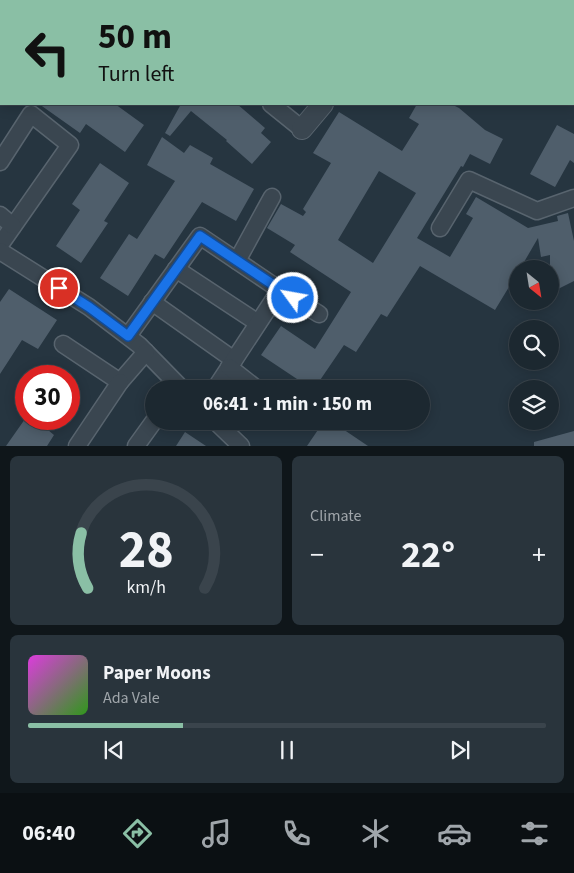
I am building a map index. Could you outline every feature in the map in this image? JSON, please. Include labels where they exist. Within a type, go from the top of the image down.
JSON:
[{"type":"street","points":[[272,105],[302,129],[322,105]]},
{"type":"street","points":[[0,162],[31,114],[70,145],[0,245]]},
{"type":"street","points":[[440,228],[469,180],[537,211],[574,198]]},
{"type":"street","points":[[237,261],[272,197]]},
{"type":"street","points":[[0,215],[13,226]]},
{"type":"street","points":[[128,336],[200,236],[319,314]]},
{"type":"street","points":[[0,251],[89,307],[128,336],[172,380]]},
{"type":"street","points":[[176,269],[258,323]]},
{"type":"street","points":[[221,380],[280,290]]},
{"type":"street","points":[[152,302],[232,364],[248,380]]},
{"type":"street","points":[[63,344],[120,382]]},
{"type":"street","points":[[77,446],[120,382],[146,352]]},
{"type":"street","points":[[136,446],[148,430]]},
{"type":"street","points":[[224,430],[241,446]]},
{"type":"building","points":[[40,105],[116,105],[144,125],[125,152],[86,124],[80,133]]},
{"type":"building","points":[[180,105],[238,105],[265,128],[261,133],[271,142],[252,164],[227,140],[191,111],[170,136],[165,133]]},
{"type":"building","points":[[416,105],[453,105],[485,130],[503,139],[490,164],[470,154],[417,238],[450,257],[473,218],[466,214],[476,197],[528,228],[558,221],[557,216],[568,213],[574,241],[574,281],[559,288],[559,260],[550,260],[550,255],[541,257],[538,238],[525,260],[509,260],[509,287],[495,310],[420,266],[387,317],[381,314],[356,352],[344,345],[320,380],[298,380],[261,355],[281,326],[315,349],[351,292],[290,252],[295,245],[267,228],[281,204],[303,216],[306,212],[303,209],[331,163],[313,153],[339,112],[402,151],[419,124],[409,118]],"holes":[[[379,171],[416,193],[373,263],[338,240]]]},
{"type":"building","points":[[557,125],[574,134],[574,163],[570,160],[555,187],[530,174]]},
{"type":"building","points":[[162,137],[184,153],[190,145],[213,158],[210,164],[254,189],[236,221],[202,202],[164,259],[155,254],[128,296],[100,278],[129,234],[137,239],[175,181],[147,165]]},
{"type":"building","points":[[100,163],[129,183],[104,221],[108,223],[81,263],[56,246],[80,210],[72,204]]},
{"type":"building","points":[[9,289],[57,320],[38,349],[22,340],[0,374],[0,302]]},
{"type":"building","points":[[17,430],[48,430],[54,435],[47,446],[6,446]]},
{"type":"building","points":[[318,430],[344,430],[368,446],[307,446]]},
{"type":"building","points":[[574,431],[574,446],[534,446],[534,442]]},
{"type":"building","points":[[185,432],[206,446],[176,446]]},
{"type":"route","points":[[59,288],[89,307],[128,336],[200,236],[293,298]]}]
